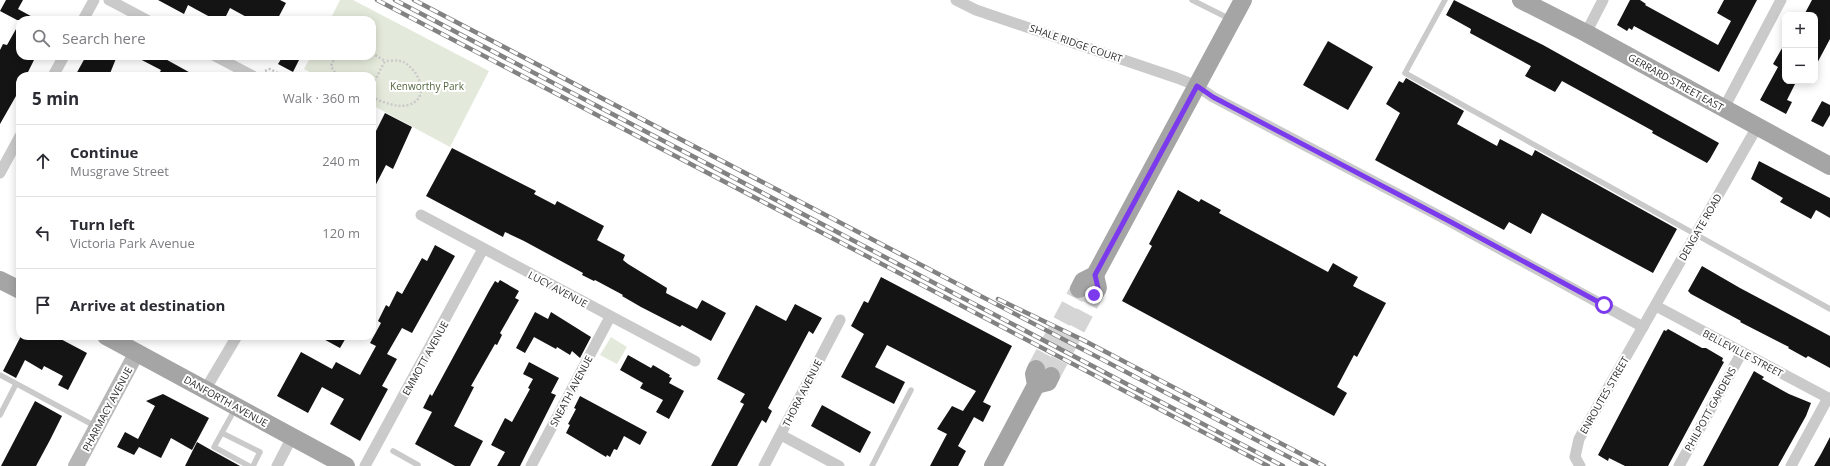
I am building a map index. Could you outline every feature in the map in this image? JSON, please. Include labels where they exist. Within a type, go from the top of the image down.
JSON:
[{"type":"main road","points":[[1087,292],[1098,288],[1095,275],[1243,0]]},
{"type":"main road","name":"GERRARD STREET EAST","points":[[1521,0],[1586,33],[1830,166]]},
{"type":"main road","points":[[0,280],[16,288]]},
{"type":"main road","name":"DANFORTH AVENUE","points":[[114,340],[346,466]]},
{"type":"main road","points":[[993,466],[1041,377]]},
{"type":"street","points":[[85,16],[94,0]]},
{"type":"street","points":[[109,0],[139,16]]},
{"type":"street","name":"SHALE RIDGE COURT","points":[[956,0],[976,10],[1197,86],[1213,97],[1449,221],[1643,327]]},
{"type":"street","points":[[1586,33],[1603,0]]},
{"type":"street","points":[[1724,108],[1781,0]]},
{"type":"street","points":[[55,72],[62,60]]},
{"type":"street","points":[[223,60],[245,72]]},
{"type":"street","name":"DENGATE ROAD","points":[[1643,327],[1757,127]]},
{"type":"street","points":[[0,173],[16,143]]},
{"type":"street","name":"LUCY AVENUE","points":[[421,215],[695,361]]},
{"type":"street","name":"EMMOTT AVENUE","points":[[365,466],[483,249]]},
{"type":"street","name":"BELLEVILLE STREET","points":[[1656,306],[1829,399]]},
{"type":"street","name":"SNEATH AVENUE","points":[[531,466],[610,317]]},
{"type":"street","name":"THORA AVENUE","points":[[764,466],[840,320]]},
{"type":"street","name":"ENROUTES STREET","points":[[1580,466],[1575,457],[1579,439],[1643,327]]},
{"type":"street","points":[[205,390],[235,340]]},
{"type":"street","name":"PHARMACY AVENUE","points":[[76,466],[137,352]]},
{"type":"street","name":"PHILPOTT GARDENS","points":[[1679,466],[1742,352]]},
{"type":"street","points":[[1791,466],[1829,399]]},
{"type":"street","points":[[781,435],[839,466]]},
{"type":"street","points":[[277,466],[292,437]]},
{"type":"lane","points":[[1192,0],[1232,20]]},
{"type":"lane","points":[[1445,0],[1405,72],[1830,309]]},
{"type":"lane","points":[[0,375],[97,427]]},
{"type":"lane","points":[[0,414],[16,384]]},
{"type":"lane","points":[[872,466],[912,390]]},
{"type":"lane","points":[[236,407],[214,448],[249,466]]},
{"type":"lane","points":[[222,433],[260,452],[253,466]]},
{"type":"lane","points":[[393,452],[418,465],[417,466]]},
{"type":"path","points":[[376,55],[385,61],[400,60],[408,64],[419,76],[422,91],[417,100],[408,105],[392,104],[376,98]]},
{"type":"path","points":[[334,60],[332,66],[335,72]]},
{"type":"path","points":[[376,78],[385,61]]},
{"type":"path","points":[[265,71],[270,69],[276,72]]},
{"type":"green space","name":"Kenworthy Park","points":[[340,0],[353,0],[489,71],[450,147],[376,107],[376,72],[310,72],[304,69],[309,60],[376,60],[376,16],[332,16]]},
{"type":"green space","points":[[611,337],[627,347],[617,364],[600,355]]},
{"type":"building","points":[[6,0],[23,0],[18,9],[31,16],[16,16],[16,19],[0,11]]},
{"type":"building","points":[[158,0],[280,0],[286,3],[279,16],[245,16],[230,8],[226,16],[208,16],[188,5],[184,14]]},
{"type":"building","points":[[1454,0],[1543,45],[1719,143],[1710,159],[1707,163],[1652,133],[1653,131],[1562,81],[1555,92],[1525,76],[1531,66],[1470,33],[1471,29],[1446,15]]},
{"type":"building","points":[[1630,0],[1640,0],[1646,4],[1645,5],[1718,45],[1731,21],[1717,13],[1724,0],[1757,0],[1719,72],[1634,26],[1632,30],[1629,28],[1627,31],[1617,25]]},
{"type":"building","points":[[1812,0],[1830,0],[1830,39],[1818,61],[1818,12],[1806,12]]},
{"type":"building","points":[[16,29],[16,60],[34,60],[28,72],[16,72],[16,96],[0,124],[0,50],[3,44],[7,45]]},
{"type":"building","points":[[1328,41],[1373,67],[1348,110],[1303,85]]},
{"type":"building","points":[[1782,48],[1782,84],[1795,84],[1787,100],[1792,102],[1786,114],[1760,100],[1778,67],[1773,64]]},
{"type":"building","points":[[84,60],[115,60],[111,72],[77,72]]},
{"type":"building","points":[[142,60],[167,60],[189,72],[160,72],[161,70]]},
{"type":"building","points":[[280,60],[299,60],[293,72],[278,64]]},
{"type":"building","points":[[1406,78],[1464,111],[1457,124],[1497,146],[1500,139],[1532,156],[1535,150],[1677,229],[1653,273],[1542,213],[1531,234],[1509,222],[1504,230],[1375,160],[1400,113],[1386,104],[1399,81],[1403,83]]},
{"type":"building","points":[[1822,101],[1830,105],[1830,115],[1823,127],[1811,121]]},
{"type":"building","points":[[385,113],[412,127],[393,169],[386,165],[376,184],[376,131]]},
{"type":"building","points":[[452,148],[536,191],[534,194],[555,205],[557,201],[604,226],[597,240],[625,255],[623,260],[667,288],[666,293],[697,309],[702,300],[726,313],[711,341],[682,325],[680,327],[641,307],[622,296],[623,295],[595,280],[594,281],[582,275],[583,273],[524,241],[505,232],[503,237],[426,196]]},
{"type":"building","points":[[1759,161],[1830,198],[1830,218],[1816,210],[1811,219],[1780,202],[1783,198],[1751,179]]},
{"type":"building","points":[[1178,190],[1199,202],[1201,199],[1221,210],[1219,213],[1328,272],[1333,263],[1358,277],[1353,286],[1386,303],[1357,357],[1354,355],[1337,387],[1347,393],[1334,416],[1122,301],[1152,246],[1149,244]]},
{"type":"building","points":[[435,245],[455,256],[412,333],[402,328],[387,354],[397,359],[382,386],[388,389],[360,441],[330,424],[344,399],[322,387],[308,413],[277,396],[301,352],[332,369],[336,362],[360,375],[376,346],[370,343],[372,340],[376,340],[376,332],[381,323],[378,321],[386,305],[389,307],[397,291],[402,294],[422,258],[427,261]]},
{"type":"building","points":[[1702,266],[1830,336],[1830,368],[1808,356],[1806,358],[1788,348],[1789,347],[1740,322],[1741,321],[1691,294],[1688,291]]},
{"type":"building","points":[[881,277],[1012,346],[983,402],[991,406],[983,422],[974,417],[958,446],[966,451],[958,466],[930,466],[947,434],[937,429],[952,406],[963,411],[976,391],[887,345],[875,367],[905,382],[894,404],[841,377],[864,334],[851,326],[864,301],[868,303]]},
{"type":"building","points":[[500,280],[519,291],[515,298],[519,300],[500,333],[502,335],[497,345],[495,344],[471,386],[474,387],[454,426],[483,441],[470,466],[455,466],[415,444],[432,412],[423,408],[430,394],[432,396],[495,281],[498,283]]},
{"type":"building","points":[[795,304],[822,318],[813,334],[809,331],[768,408],[772,411],[766,423],[762,420],[737,466],[711,466],[744,404],[740,402],[745,394],[717,379],[756,305],[786,321]]},
{"type":"building","points":[[535,312],[548,319],[551,312],[591,337],[580,358],[572,351],[570,355],[557,347],[556,349],[534,337],[525,353],[516,348]]},
{"type":"building","points":[[1668,329],[1723,358],[1722,361],[1724,362],[1668,466],[1625,466],[1609,458],[1608,461],[1598,455],[1664,330],[1666,331]]},
{"type":"building","points":[[19,340],[63,340],[87,353],[68,390],[58,385],[63,376],[44,366],[42,370],[25,360],[16,378],[3,371]]},
{"type":"building","points":[[325,340],[345,340],[340,348]]},
{"type":"building","points":[[628,355],[651,368],[653,365],[670,375],[669,377],[672,378],[669,383],[684,391],[669,419],[656,412],[663,400],[640,388],[643,383],[620,370]]},
{"type":"building","points":[[529,362],[559,378],[551,393],[556,395],[520,466],[497,466],[505,452],[491,445],[505,418],[512,422],[530,389],[528,388],[533,379],[523,374]]},
{"type":"building","points":[[1754,371],[1764,377],[1762,379],[1789,394],[1811,403],[1806,416],[1778,466],[1703,466]]},
{"type":"building","points":[[163,394],[209,418],[192,450],[171,438],[161,458],[139,447],[134,455],[117,447],[125,432],[138,439],[155,406],[146,401]]},
{"type":"building","points":[[580,396],[647,432],[640,445],[624,436],[617,450],[614,449],[610,457],[607,455],[606,457],[566,433],[570,425],[568,424],[576,409],[574,408]]},
{"type":"building","points":[[35,401],[62,416],[50,440],[36,466],[1,466]]},
{"type":"building","points":[[822,405],[871,432],[860,453],[811,426]]},
{"type":"building","points":[[1830,437],[1830,466],[1814,466],[1821,454]]},
{"type":"building","points":[[197,442],[211,450],[240,466],[185,466]]},
{"type":"tunnel","points":[[1036,369],[1079,289]]},
{"type":"tunnel","points":[[1051,376],[1094,295]]},
{"type":"railway","points":[[377,0],[1268,466]]},
{"type":"railway","points":[[395,0],[1283,466]]},
{"type":"railway","points":[[414,0],[1306,466]]},
{"type":"railway","points":[[998,299],[1083,340],[1324,466]]},
{"type":"route","points":[[1094,295],[1098,288],[1095,275],[1197,86],[1213,97],[1449,221],[1604,305]]}]
